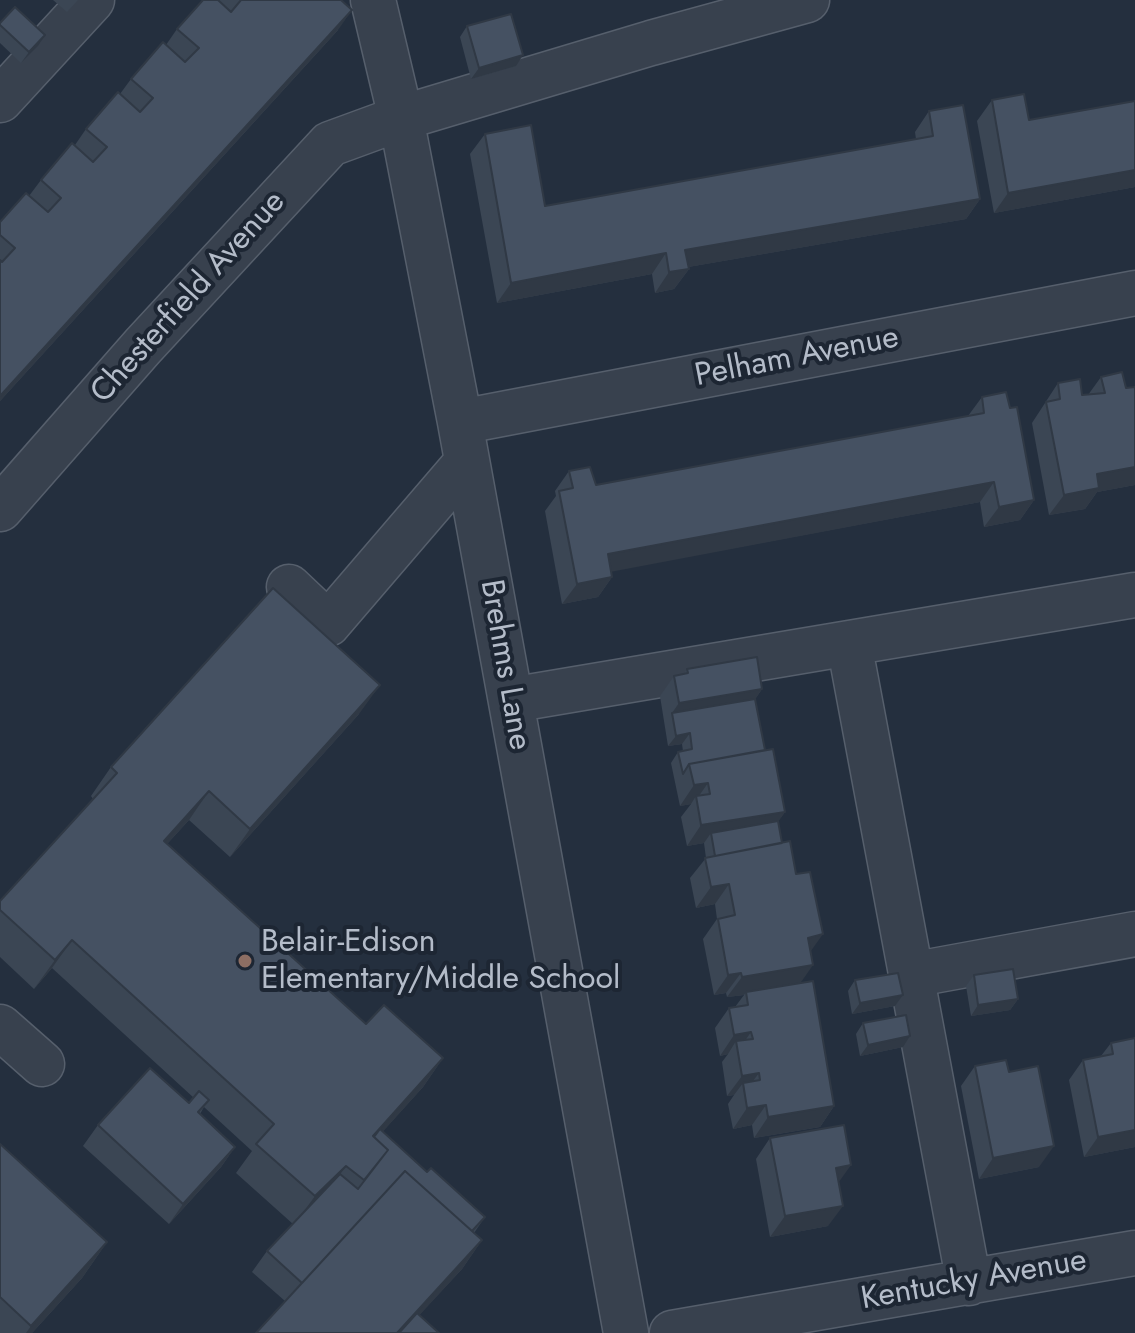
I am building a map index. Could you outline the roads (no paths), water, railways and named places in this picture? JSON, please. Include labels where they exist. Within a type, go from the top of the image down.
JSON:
[{"type":"street","points":[[0,100],[92,0]]},
{"type":"street","name":"Brehms Lane","points":[[373,0],[401,118],[464,442],[626,1333]]},
{"type":"street","name":"Chesterfield Avenue","points":[[0,509],[143,346],[330,144],[401,118],[807,0]]},
{"type":"street","name":"Pelham Avenue","points":[[464,442],[1135,293]]},
{"type":"street","points":[[289,587],[328,624],[464,442]]},
{"type":"street","points":[[511,700],[1135,595]]},
{"type":"street","points":[[849,643],[969,1283]]},
{"type":"street","points":[[911,975],[1135,934]]},
{"type":"street","points":[[0,1027],[42,1064]]},
{"type":"street","name":"Kentucky Avenue","points":[[672,1333],[1135,1253]]},
{"type":"place","name":"Belair-Edison Elementary/Middle School","points":[[245,961]]}]
